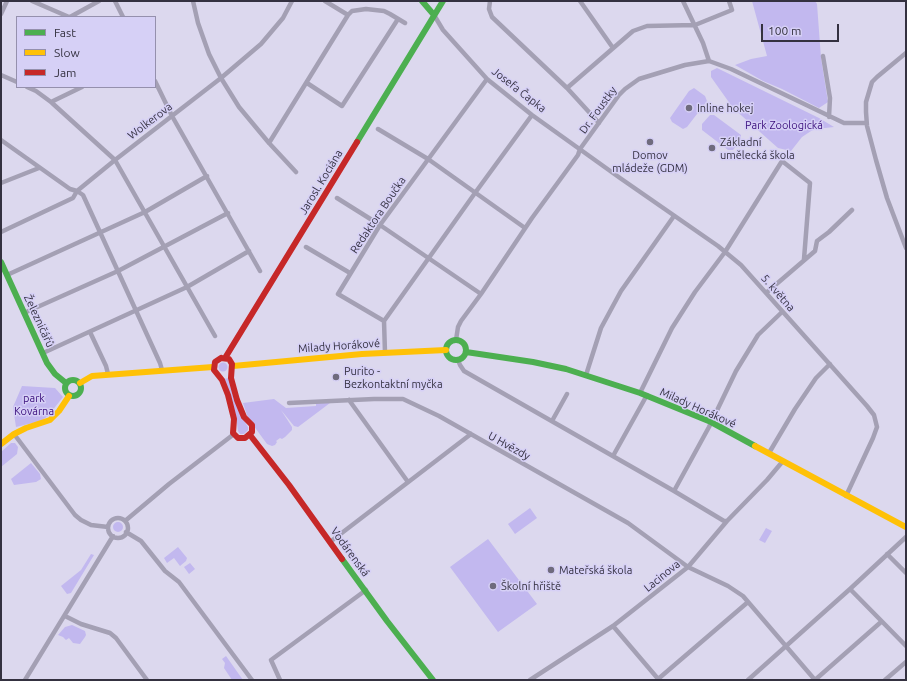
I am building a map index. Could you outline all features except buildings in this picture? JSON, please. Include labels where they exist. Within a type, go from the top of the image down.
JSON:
[{"type":"main road","name":"Josefa Čapka","points":[[422,1],[434,15]]},
{"type":"main road","name":"Jarosl. Kociána","points":[[225,358],[240,330],[261,299],[443,1]]},
{"type":"main road","name":"Železničářů","points":[[1,262],[42,353],[52,371],[66,383]]},
{"type":"main road","points":[[456,340],[460,340],[465,344],[466,352],[464,357],[458,360],[451,358],[447,354],[446,350],[448,344],[456,340]]},
{"type":"main road","name":"Milady Horákové","points":[[232,366],[385,353],[446,350]]},
{"type":"main road","name":"Milady Horákové","points":[[466,352],[533,362],[586,375],[640,393],[711,422],[906,527]]},
{"type":"main road","points":[[220,358],[225,358],[230,361],[232,366],[231,378],[237,400],[244,417],[252,425],[250,435],[242,438],[234,434],[232,429],[234,419],[230,401],[222,380],[215,372],[213,367],[216,360],[220,358]]},
{"type":"main road","points":[[80,382],[82,389],[76,396],[70,396],[65,391],[66,383],[73,380],[80,382],[92,376],[213,367]]},
{"type":"main road","points":[[1,444],[14,434],[26,428],[50,420],[70,396]]},
{"type":"main road","name":"Vodárenská","points":[[250,435],[289,485],[387,621],[433,680]]},
{"type":"street","points":[[1,14],[7,1]]},
{"type":"street","points":[[32,1],[68,16]]},
{"type":"street","points":[[72,16],[99,1]]},
{"type":"street","points":[[115,1],[122,16]]},
{"type":"street","points":[[193,1],[200,30],[209,54],[221,78],[239,107],[296,172]]},
{"type":"street","name":"Wolkerova","points":[[1,232],[73,198],[77,191],[221,78],[261,44],[283,18],[292,1]]},
{"type":"street","points":[[325,1],[348,15]]},
{"type":"street","points":[[490,1],[489,9],[492,17],[567,88],[599,123]]},
{"type":"street","points":[[580,1],[613,48]]},
{"type":"street","points":[[684,1],[707,53],[709,61]]},
{"type":"street","points":[[567,88],[633,31],[647,26],[694,25],[732,10],[729,1]]},
{"type":"street","points":[[269,143],[348,15],[352,11],[357,9],[384,11],[405,23]]},
{"type":"street","name":"Josefa Čapka","points":[[434,15],[443,30],[487,79],[532,115],[580,149]]},
{"type":"street","points":[[307,82],[342,106],[398,19]]},
{"type":"street","points":[[906,53],[872,82],[866,102],[866,123],[876,160],[887,198],[906,248]]},
{"type":"street","points":[[823,56],[830,98],[829,117]]},
{"type":"street","name":"Dr. Foustky","points":[[456,340],[458,327],[461,321],[525,228],[578,156],[580,149],[622,92],[632,83],[646,75],[685,65],[709,61],[731,69],[844,123],[866,123]]},
{"type":"street","points":[[1,75],[16,82]]},
{"type":"street","name":"Redaktora Boučka","points":[[384,321],[338,294],[380,225],[487,79]]},
{"type":"street","points":[[156,83],[172,116],[260,271]]},
{"type":"street","points":[[51,102],[80,88]]},
{"type":"street","points":[[37,89],[115,160],[215,336]]},
{"type":"street","points":[[385,353],[384,321],[532,115]]},
{"type":"street","points":[[378,129],[428,158],[525,228]]},
{"type":"street","points":[[1,140],[70,189],[83,195],[162,370]]},
{"type":"street","name":"5. května","points":[[580,149],[741,265],[874,415],[877,422],[874,438],[846,496]]},
{"type":"street","points":[[640,393],[672,328],[695,292],[725,252],[782,161],[810,182],[804,259]]},
{"type":"street","points":[[1,183],[39,168]]},
{"type":"street","points":[[7,275],[145,212],[207,176]]},
{"type":"street","points":[[337,198],[380,225],[481,294]]},
{"type":"street","points":[[766,293],[815,251],[817,241],[829,232],[852,210]]},
{"type":"street","points":[[24,313],[118,271],[228,213]]},
{"type":"street","points":[[586,375],[601,328],[621,291],[674,216]]},
{"type":"street","points":[[306,247],[350,273]]},
{"type":"street","points":[[42,353],[188,287],[249,251]]},
{"type":"street","points":[[674,491],[736,372],[758,335],[782,312]]},
{"type":"street","points":[[90,332],[106,366],[108,374]]},
{"type":"street","points":[[458,360],[464,371],[724,521],[728,521]]},
{"type":"street","points":[[770,453],[795,409],[816,378],[830,364]]},
{"type":"street","points":[[552,421],[567,394]]},
{"type":"street","points":[[613,456],[647,396]]},
{"type":"street","points":[[289,403],[403,399],[433,413],[471,434]]},
{"type":"street","points":[[349,400],[408,482]]},
{"type":"street","points":[[14,434],[75,515],[91,525],[108,526]]},
{"type":"street","points":[[125,521],[169,484],[234,434]]},
{"type":"street","name":"U Hvězdy","points":[[330,542],[471,434],[628,523],[688,567],[728,586],[743,596],[815,680]]},
{"type":"street","name":"Lacinova","points":[[531,680],[613,626],[688,567],[783,461]]},
{"type":"street","points":[[120,518],[125,521],[127,526],[126,532],[121,537],[113,536],[109,532],[108,526],[110,522],[120,518]]},
{"type":"street","points":[[126,532],[141,542],[165,571],[176,580],[252,680]]},
{"type":"street","points":[[25,680],[113,536]]},
{"type":"street","points":[[748,680],[850,590],[906,536]]},
{"type":"street","points":[[887,554],[906,573]]},
{"type":"street","points":[[280,680],[271,660],[366,590]]},
{"type":"street","points":[[850,590],[906,646]]},
{"type":"street","points":[[613,626],[658,680],[748,602]]},
{"type":"street","points":[[65,616],[81,624],[110,633],[116,638],[147,680]]},
{"type":"street","points":[[815,680],[881,622]]},
{"type":"street","points":[[885,680],[906,662]]},
{"type":"green space","points":[[752,1],[815,1],[817,4],[821,58],[828,102],[819,108],[763,81],[735,65],[751,59],[767,56]]},
{"type":"green space","name":"Park Zoologická","points":[[717,68],[819,118],[834,127],[811,131],[802,137],[791,151],[778,148],[733,108],[711,77],[711,71]]},
{"type":"green space","name":"Inline hokej","points":[[694,88],[705,96],[707,101],[687,127],[683,129],[672,122],[670,118],[689,91]]},
{"type":"green space","name":"Inline hokej","points":[[710,115],[714,115],[741,135],[741,140],[733,150],[728,150],[702,130],[702,124]]},
{"type":"green space","points":[[223,362],[228,367],[223,372],[218,367]]},
{"type":"green space","points":[[229,378],[241,416],[248,427],[248,430],[244,434],[240,434],[238,431],[236,416],[224,379]]},
{"type":"green space","name":"park Kovárna","points":[[22,386],[55,388],[63,397],[48,416],[41,421],[16,427],[13,407]]},
{"type":"green space","points":[[274,399],[286,408],[316,406],[316,403],[330,403],[298,427],[294,426],[281,410],[292,427],[292,430],[285,437],[276,441],[277,442],[275,445],[272,446],[267,444],[248,418],[243,403]]},
{"type":"green space","points":[[11,443],[15,443],[18,447],[17,454],[1,467],[1,452]]},
{"type":"green space","points":[[31,463],[40,474],[41,479],[36,482],[14,485],[11,479]]},
{"type":"green space","points":[[530,508],[537,518],[515,534],[508,524]]},
{"type":"green space","points":[[118,522],[123,527],[118,532],[113,527]]},
{"type":"green space","points":[[766,528],[772,531],[765,543],[759,540]]},
{"type":"green space","name":"Školní hřiště","points":[[488,539],[537,604],[498,632],[450,567]]},
{"type":"green space","points":[[178,547],[187,558],[186,561],[180,566],[174,558],[167,563],[164,558]]},
{"type":"green space","points":[[91,554],[94,555],[71,593],[67,594],[61,586],[81,570]]},
{"type":"green space","points":[[190,563],[195,569],[189,574],[184,567]]},
{"type":"green space","points":[[72,625],[85,631],[86,635],[80,644],[73,643],[69,638],[66,640],[58,635],[65,627]]},
{"type":"green space","points":[[226,656],[243,680],[232,680],[224,668],[225,663],[222,659]]},
{"type":"traffic: fast","points":[[422,1],[434,15]]},
{"type":"traffic: fast","points":[[357,142],[443,1]]},
{"type":"traffic: fast","points":[[1,262],[47,363],[55,374],[66,383]]},
{"type":"traffic: fast","points":[[456,340],[463,343],[466,350],[463,357],[456,360],[449,357],[446,350],[449,343],[456,340]]},
{"type":"traffic: fast","points":[[466,352],[533,362],[566,369],[640,393],[711,422],[755,446]]},
{"type":"traffic: fast","points":[[70,380],[76,380],[81,385],[81,388],[79,394],[76,396],[70,396],[65,391],[65,385],[70,380]]},
{"type":"traffic: fast","points":[[342,559],[387,621],[433,680]]},
{"type":"traffic: slow","points":[[233,366],[362,354],[446,350]]},
{"type":"traffic: slow","points":[[80,383],[92,376],[213,367]]},
{"type":"traffic: slow","points":[[1,444],[14,434],[26,428],[50,420],[59,411],[69,396]]},
{"type":"traffic: slow","points":[[755,446],[906,527]]},
{"type":"traffic: jam","points":[[225,358],[357,142]]},
{"type":"traffic: jam","points":[[221,358],[229,359],[232,364],[231,378],[237,400],[244,417],[252,425],[252,432],[245,438],[238,438],[233,433],[234,419],[228,395],[222,380],[214,370],[215,362],[221,358]]},
{"type":"traffic: jam","points":[[250,435],[289,485],[342,559]]},
{"type":"place","name":"Inline hokej","points":[[689,108]]},
{"type":"place","name":"Domov mládeže (GDM)","points":[[650,142]]},
{"type":"place","name":"Základní umělecká škola","points":[[712,148]]},
{"type":"place","name":"Purito - Bezkontaktní myčka","points":[[336,377]]},
{"type":"place","name":"Mateřská škola","points":[[551,570]]},
{"type":"place","name":"Školní hřiště","points":[[493,586]]}]
